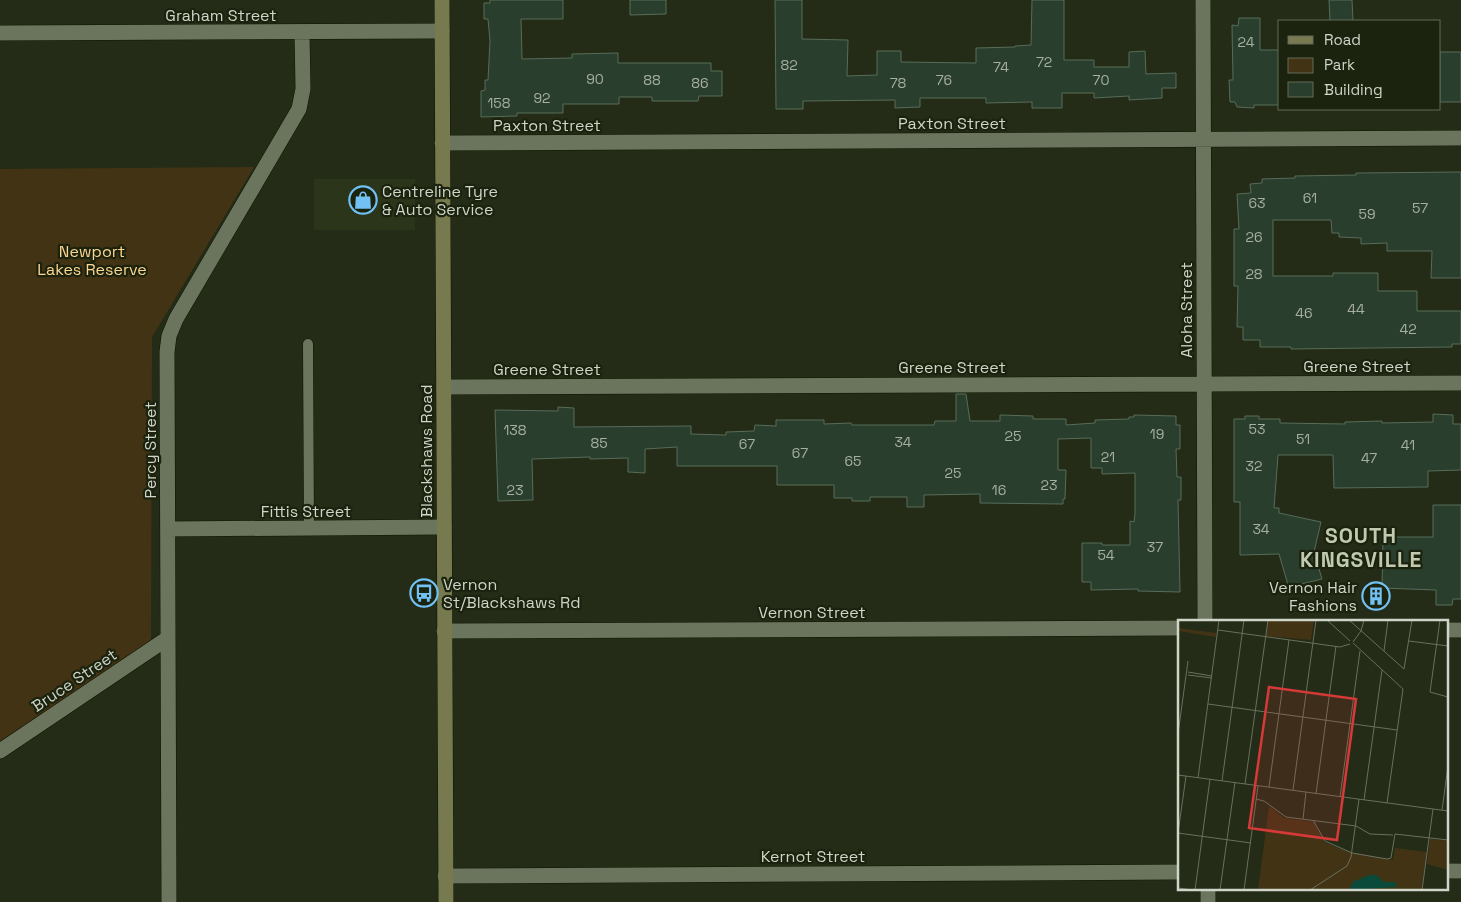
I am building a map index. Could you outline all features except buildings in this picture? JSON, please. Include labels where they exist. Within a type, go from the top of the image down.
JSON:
[{"type":"main road","name":"Blackshaws Road","points":[[442,0],[446,902]]},
{"type":"street","name":"Aloha Street","points":[[1203,0],[1205,620]]},
{"type":"street","name":"Graham Street","points":[[0,34],[442,31]]},
{"type":"street","name":"Percy Street","points":[[169,902],[167,352],[176,319],[299,109],[303,89],[302,32]]},
{"type":"street","name":"Paxton Street","points":[[442,143],[1461,138]]},
{"type":"street","name":"Greene Street","points":[[444,387],[1461,383]]},
{"type":"street","name":"Fittis Street","points":[[168,529],[444,527]]},
{"type":"street","name":"Vernon Street","points":[[444,631],[1178,628]]},
{"type":"street","points":[[1448,630],[1461,630]]},
{"type":"street","name":"Bruce Street","points":[[0,751],[168,638]]},
{"type":"street","points":[[1448,871],[1461,871]]},
{"type":"street","name":"Kernot Street","points":[[446,876],[1178,872]]},
{"type":"lane","points":[[308,344],[309,528]]},
{"type":"shaded area","points":[[314,179],[415,179],[415,230],[314,230]]},
{"type":"green space","name":"Newport Lakes Reserve","points":[[254,167],[152,337],[151,645],[0,753],[0,169]]},
{"type":"place","name":"Centreline Tyre & Auto Service","points":[[363,200]]},
{"type":"place","name":"Vernon St/Blackshaws Rd","points":[[424,593]]},
{"type":"place","name":"Vernon Hair Fashions","points":[[1376,596]]},
{"type":"district","name":"SOUTH KINGSVILLE","points":[[1361,548]]}]
